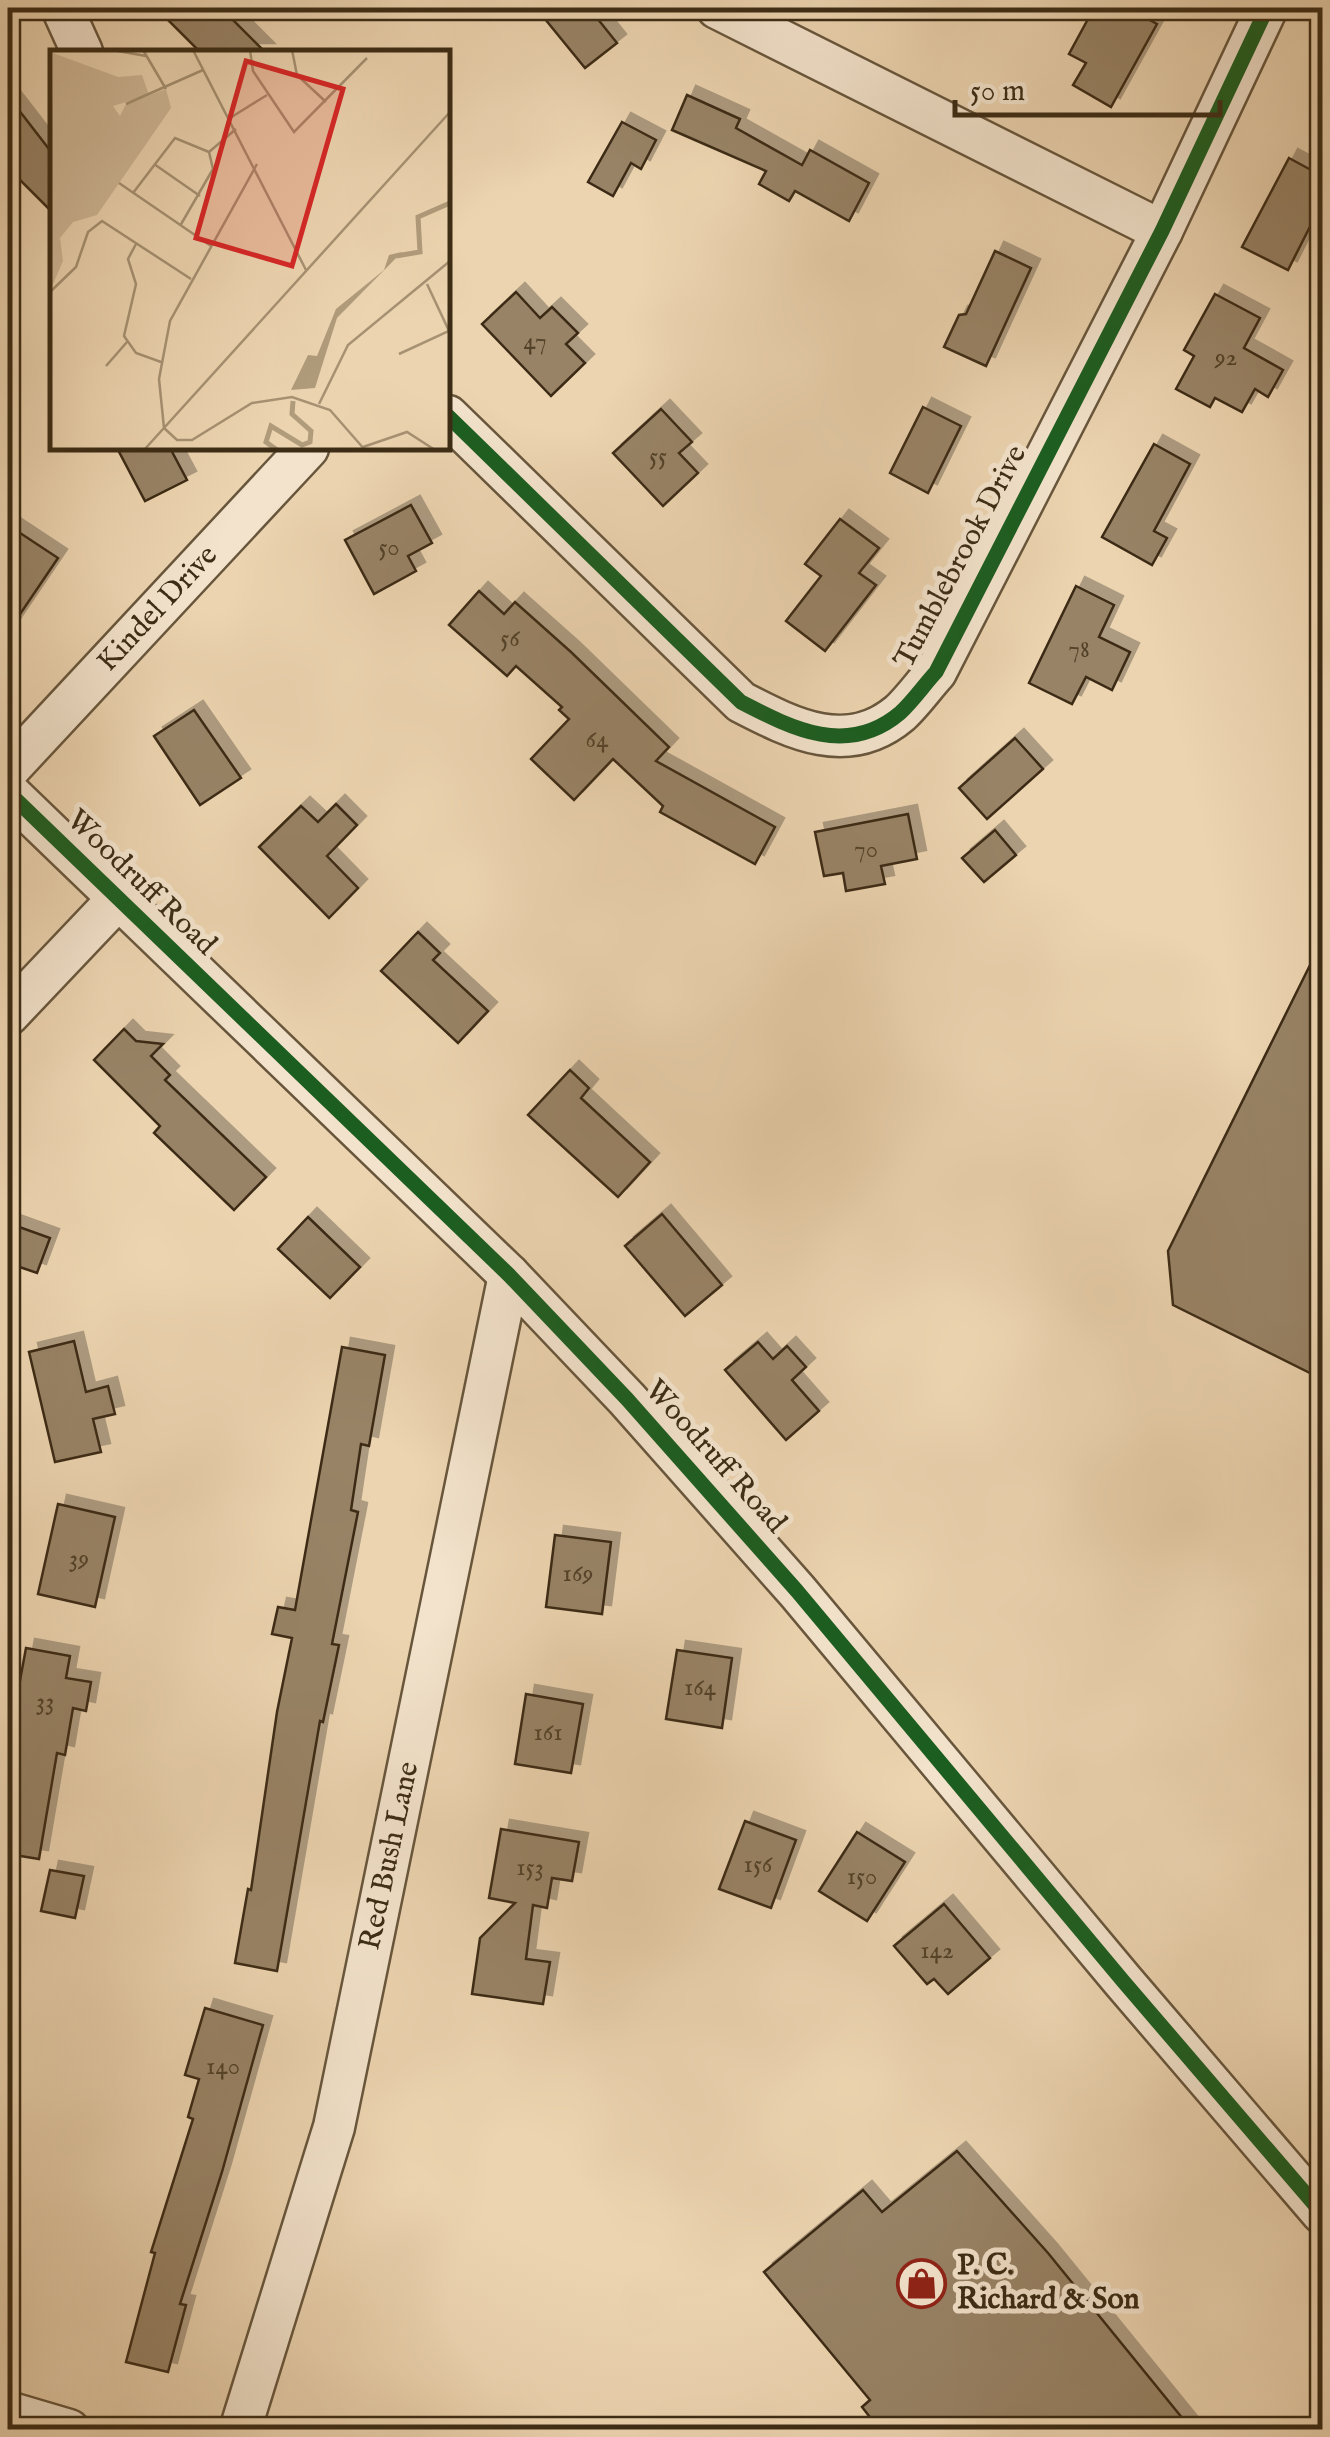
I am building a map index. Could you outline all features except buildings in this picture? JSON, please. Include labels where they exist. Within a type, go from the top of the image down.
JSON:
[{"type":"street","points":[[62,8],[81,50]]},
{"type":"street","points":[[717,8],[1162,230]]},
{"type":"street","name":"Tumblebrook Drive","points":[[450,418],[742,702],[790,728],[826,736],[866,733],[898,714],[936,672],[1162,230],[1267,8]]},
{"type":"street","name":"Kindel Drive","points":[[8,770],[306,450]]},
{"type":"street","name":"Woodruff Road","points":[[8,792],[509,1276],[627,1399],[796,1591],[1322,2213]]},
{"type":"street","points":[[8,1015],[118,898]]},
{"type":"street","name":"Red Bush Lane","points":[[240,2430],[334,2127],[509,1276]]},
{"type":"street","points":[[8,2412],[70,2430]]},
{"type":"cycle path","points":[[450,418],[741,702],[820,734],[861,734],[880,726],[900,713],[936,672],[1162,231],[1267,8]]},
{"type":"cycle path","points":[[8,792],[509,1275],[627,1399],[797,1591],[1322,2213]]},
{"type":"place","name":"P. C. Richard & Son","points":[[922,2283]]}]
